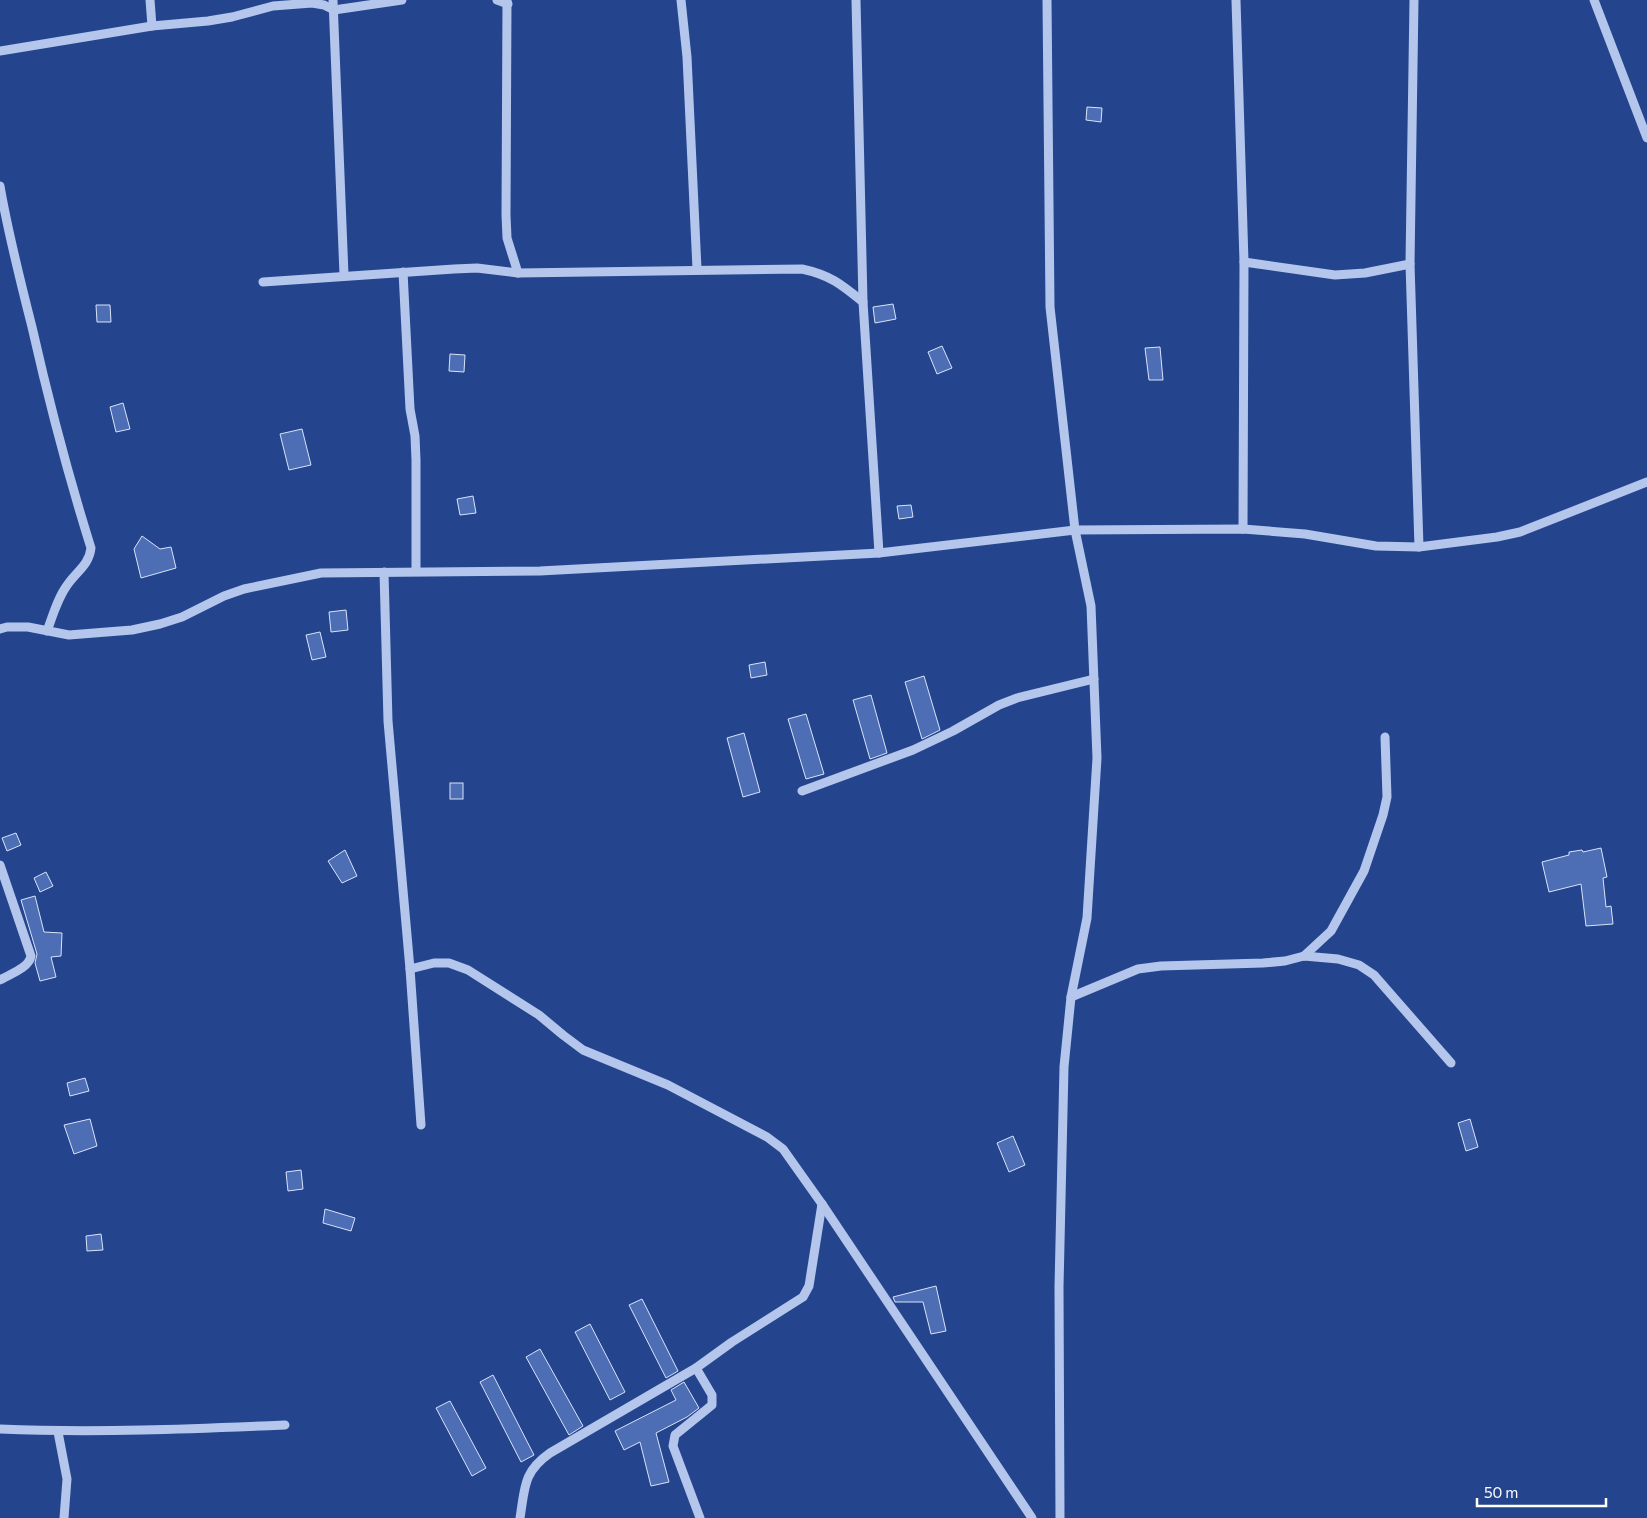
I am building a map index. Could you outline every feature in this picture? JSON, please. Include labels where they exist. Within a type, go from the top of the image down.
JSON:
[{"type":"street","points":[[150,0],[152,26]]},
{"type":"street","points":[[333,0],[344,275]]},
{"type":"street","points":[[0,51],[152,26],[208,22],[273,6],[312,3],[324,5],[334,10],[402,0]]},
{"type":"street","points":[[497,0],[507,2],[506,214],[507,238],[518,273]]},
{"type":"street","points":[[681,0],[688,57],[697,269]]},
{"type":"street","points":[[856,0],[863,302],[879,552]]},
{"type":"street","points":[[1047,0],[1050,307],[1075,530],[1091,606],[1097,758],[1087,918],[1071,997],[1064,1077],[1059,1286],[1060,1518]]},
{"type":"street","points":[[1236,0],[1244,262],[1243,529]]},
{"type":"street","points":[[1414,0],[1410,264],[1419,547]]},
{"type":"street","points":[[1594,0],[1647,138]]},
{"type":"street","points":[[0,186],[6,222],[69,479],[91,548],[90,558],[68,584],[59,599],[47,630]]},
{"type":"street","points":[[1244,262],[1335,274],[1365,273],[1410,264]]},
{"type":"street","points":[[263,282],[344,275],[477,268],[518,273],[802,269],[820,273],[838,281],[863,302]]},
{"type":"street","points":[[403,272],[410,409],[415,436],[416,571]]},
{"type":"street","points":[[0,629],[28,627],[69,635],[132,630],[182,617],[224,596],[244,589],[321,573],[540,571],[879,552],[1075,530],[1243,529],[1305,534],[1376,546],[1419,547],[1497,537],[1520,532],[1647,482]]},
{"type":"street","points":[[384,572],[388,721],[410,969],[420,1126]]},
{"type":"street","points":[[802,791],[913,750],[953,731],[999,705],[1017,698],[1094,679]]},
{"type":"street","points":[[1304,956],[1331,931],[1364,871],[1383,815],[1387,797],[1385,737]]},
{"type":"street","points":[[0,865],[31,956],[30,961],[26,965],[0,980]]},
{"type":"street","points":[[1071,997],[1138,969],[1161,966],[1263,963],[1285,961],[1304,956],[1338,959],[1359,965],[1374,975],[1451,1063]]},
{"type":"street","points":[[410,969],[434,963],[449,963],[468,970],[539,1015],[583,1050],[668,1085],[767,1137],[783,1149],[822,1204],[1032,1518]]},
{"type":"street","points":[[520,1518],[525,1483],[536,1463],[550,1452],[696,1368],[732,1342],[803,1297],[809,1286],[822,1204]]},
{"type":"street","points":[[696,1368],[712,1395],[712,1405],[675,1435],[673,1446],[700,1518]]},
{"type":"street","points":[[0,1429],[58,1432],[155,1431],[285,1426]]},
{"type":"street","points":[[58,1432],[67,1479],[64,1518]]},
{"type":"building","points":[[1087,107],[1102,108],[1101,122],[1086,120]]},
{"type":"building","points":[[893,304],[896,319],[875,323],[873,307]]},
{"type":"building","points":[[96,305],[110,305],[111,322],[97,322]]},
{"type":"building","points":[[942,346],[952,368],[937,374],[928,352]]},
{"type":"building","points":[[1160,347],[1163,380],[1149,380],[1145,348]]},
{"type":"building","points":[[450,354],[465,355],[464,372],[449,371]]},
{"type":"building","points":[[123,403],[130,429],[116,432],[110,407]]},
{"type":"building","points":[[302,429],[311,465],[289,470],[280,434]]},
{"type":"building","points":[[473,496],[476,513],[460,515],[457,499]]},
{"type":"building","points":[[911,505],[913,517],[899,519],[897,506]]},
{"type":"building","points":[[142,536],[160,549],[171,547],[176,568],[141,578],[134,549]]},
{"type":"building","points":[[346,610],[348,630],[331,632],[329,612]]},
{"type":"building","points":[[320,632],[326,657],[312,660],[306,635]]},
{"type":"building","points":[[765,662],[767,675],[751,678],[749,665]]},
{"type":"building","points":[[924,676],[940,730],[922,739],[905,682]]},
{"type":"building","points":[[871,695],[887,753],[870,759],[853,700]]},
{"type":"building","points":[[806,714],[824,774],[806,779],[788,719]]},
{"type":"building","points":[[744,733],[760,792],[743,797],[727,738]]},
{"type":"building","points":[[450,783],[463,783],[463,799],[450,799]]},
{"type":"building","points":[[16,833],[21,845],[7,851],[2,838]]},
{"type":"building","points":[[1601,848],[1607,877],[1603,878],[1606,907],[1611,906],[1613,924],[1586,926],[1581,884],[1549,892],[1542,862],[1569,855],[1569,852],[1582,850],[1583,852]]},
{"type":"building","points":[[345,850],[357,876],[342,883],[328,861]]},
{"type":"building","points":[[46,872],[53,886],[40,892],[34,878]]},
{"type":"building","points":[[35,896],[44,932],[62,933],[61,956],[51,957],[56,977],[40,981],[35,963],[37,954],[21,900]]},
{"type":"building","points":[[85,1078],[89,1091],[70,1096],[67,1083]]},
{"type":"building","points":[[90,1119],[97,1146],[74,1154],[64,1125]]},
{"type":"building","points":[[1470,1119],[1478,1147],[1466,1151],[1458,1123]]},
{"type":"building","points":[[1013,1136],[1025,1165],[1009,1172],[997,1143]]},
{"type":"building","points":[[301,1170],[303,1189],[288,1191],[286,1172]]},
{"type":"building","points":[[325,1209],[355,1218],[351,1231],[323,1223]]},
{"type":"building","points":[[101,1234],[103,1250],[87,1251],[86,1236]]},
{"type":"building","points":[[936,1286],[946,1331],[931,1334],[923,1302],[895,1302],[893,1297]]},
{"type":"building","points":[[642,1299],[678,1371],[666,1378],[629,1305]]},
{"type":"building","points":[[590,1324],[625,1392],[610,1400],[575,1332]]},
{"type":"building","points":[[540,1349],[583,1426],[569,1435],[526,1357]]},
{"type":"building","points":[[493,1375],[534,1455],[521,1462],[480,1382]]},
{"type":"building","points":[[684,1382],[699,1408],[687,1417],[656,1433],[669,1482],[651,1486],[640,1442],[624,1450],[615,1431],[676,1400],[671,1390]]},
{"type":"building","points":[[450,1401],[486,1468],[472,1476],[436,1408]]}]
